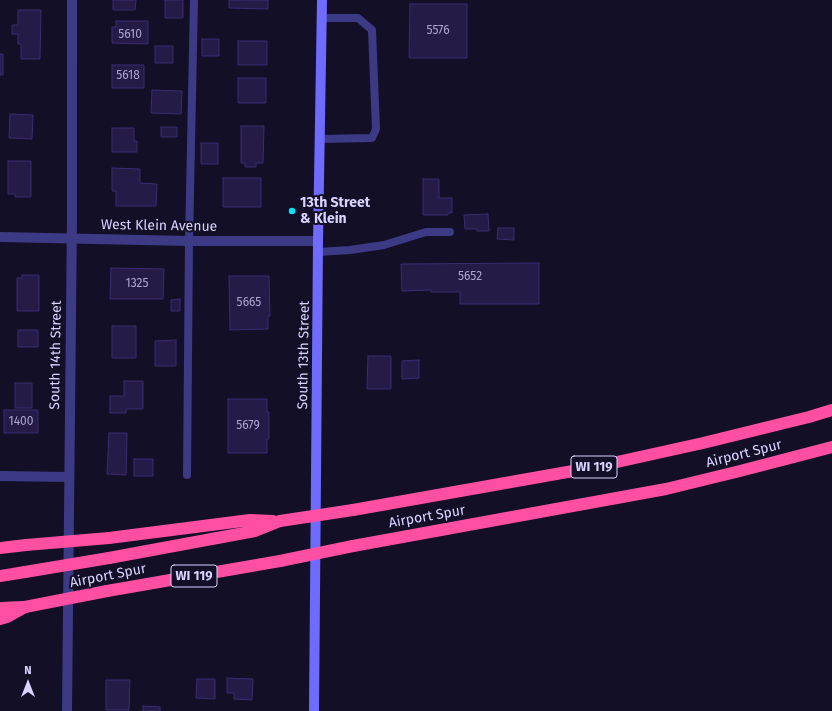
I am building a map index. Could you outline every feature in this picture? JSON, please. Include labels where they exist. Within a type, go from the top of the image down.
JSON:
[{"type":"highway","name":"Airport Spur","points":[[280,521],[353,510],[590,468],[703,443],[832,410]]},
{"type":"highway","name":"Airport Spur","points":[[25,607],[280,561],[666,488],[740,471],[832,447]]},
{"type":"highway","points":[[0,548],[110,538],[250,520],[280,521]]},
{"type":"highway","points":[[0,576],[109,558],[255,531],[280,521]]},
{"type":"highway","points":[[0,608],[25,607]]},
{"type":"highway","points":[[0,619],[7,617],[25,607]]},
{"type":"street","name":"South 14th Street","points":[[67,711],[72,238],[72,0]]},
{"type":"street","name":"South 13th Street","points":[[314,711],[318,241],[322,0]]},
{"type":"street","name":"West Klein Avenue","points":[[0,237],[189,241],[318,241]]},
{"type":"street","points":[[0,476],[69,477]]},
{"type":"lane","points":[[187,475],[189,241],[194,0]]},
{"type":"lane","points":[[320,139],[372,138],[376,129],[372,30],[358,18],[321,18]]},
{"type":"lane","points":[[318,252],[350,250],[384,245],[426,232],[450,232]]},
{"type":"building","points":[[113,0],[136,0],[135,10],[113,10]]},
{"type":"building","points":[[165,0],[183,0],[183,18],[165,18]]},
{"type":"building","points":[[229,0],[268,0],[268,9],[229,8]]},
{"type":"building","points":[[410,4],[467,4],[467,58],[409,58]]},
{"type":"building","points":[[18,10],[41,10],[40,59],[21,59],[21,44],[18,44],[18,34],[12,34],[12,25],[18,25]]},
{"type":"building","points":[[116,21],[148,21],[148,44],[112,43],[112,27],[116,27]]},
{"type":"building","points":[[202,39],[219,39],[219,56],[202,56]]},
{"type":"building","points":[[238,41],[267,41],[267,65],[238,65]]},
{"type":"building","points":[[155,46],[173,46],[173,63],[155,63]]},
{"type":"building","points":[[0,54],[3,54],[3,75],[0,75]]},
{"type":"building","points":[[112,65],[144,65],[144,88],[112,88]]},
{"type":"building","points":[[238,78],[266,78],[266,103],[238,103]]},
{"type":"building","points":[[152,90],[182,91],[181,114],[151,113]]},
{"type":"building","points":[[10,114],[33,115],[32,139],[9,138]]},
{"type":"building","points":[[241,126],[264,126],[263,163],[256,163],[256,167],[245,167],[245,163],[241,163]]},
{"type":"building","points":[[161,127],[177,127],[177,137],[161,137]]},
{"type":"building","points":[[112,128],[134,128],[134,141],[137,141],[137,152],[112,152]]},
{"type":"building","points":[[201,143],[218,143],[218,164],[201,164]]},
{"type":"building","points":[[8,161],[31,161],[31,197],[15,197],[15,194],[8,194]]},
{"type":"building","points":[[112,168],[140,169],[140,183],[157,184],[156,206],[116,206],[116,191],[112,191]]},
{"type":"building","points":[[223,178],[261,178],[261,207],[223,207]]},
{"type":"building","points":[[423,179],[439,179],[439,198],[452,198],[452,213],[448,213],[448,215],[423,215]]},
{"type":"building","points":[[488,214],[489,231],[465,229],[464,215]]},
{"type":"building","points":[[498,228],[514,228],[514,240],[497,239]]},
{"type":"building","points":[[539,263],[539,304],[460,304],[460,292],[431,292],[431,290],[402,291],[401,264]]},
{"type":"building","points":[[111,268],[164,269],[163,299],[110,299]]},
{"type":"building","points":[[22,275],[39,275],[39,311],[17,311],[17,278],[22,278]]},
{"type":"building","points":[[229,276],[269,276],[270,316],[268,316],[268,329],[230,330]]},
{"type":"building","points":[[180,299],[180,311],[171,311],[171,300]]},
{"type":"building","points":[[112,326],[136,326],[136,358],[112,358]]},
{"type":"building","points":[[18,330],[38,330],[38,347],[18,347]]},
{"type":"building","points":[[176,340],[176,366],[155,366],[155,341]]},
{"type":"building","points":[[368,356],[391,356],[391,389],[367,389]]},
{"type":"building","points":[[419,360],[419,378],[402,379],[402,361]]},
{"type":"building","points":[[124,381],[143,381],[143,409],[126,409],[126,413],[110,413],[110,396],[124,396]]},
{"type":"building","points":[[15,383],[32,383],[32,408],[15,408]]},
{"type":"building","points":[[228,399],[267,399],[267,412],[269,412],[269,439],[267,439],[267,453],[228,453]]},
{"type":"building","points":[[4,410],[38,410],[38,433],[4,433]]},
{"type":"building","points":[[109,433],[127,433],[126,475],[107,474]]},
{"type":"building","points":[[134,459],[153,459],[153,476],[134,476]]},
{"type":"building","points":[[227,678],[253,679],[252,700],[234,699],[234,693],[227,693]]},
{"type":"building","points":[[197,679],[215,679],[215,699],[196,698]]},
{"type":"building","points":[[106,680],[130,680],[129,710],[106,710]]},
{"type":"building","points":[[143,706],[160,707],[160,711],[143,711]]},
{"type":"place","name":"13th Street & Klein","points":[[292,211]]}]
